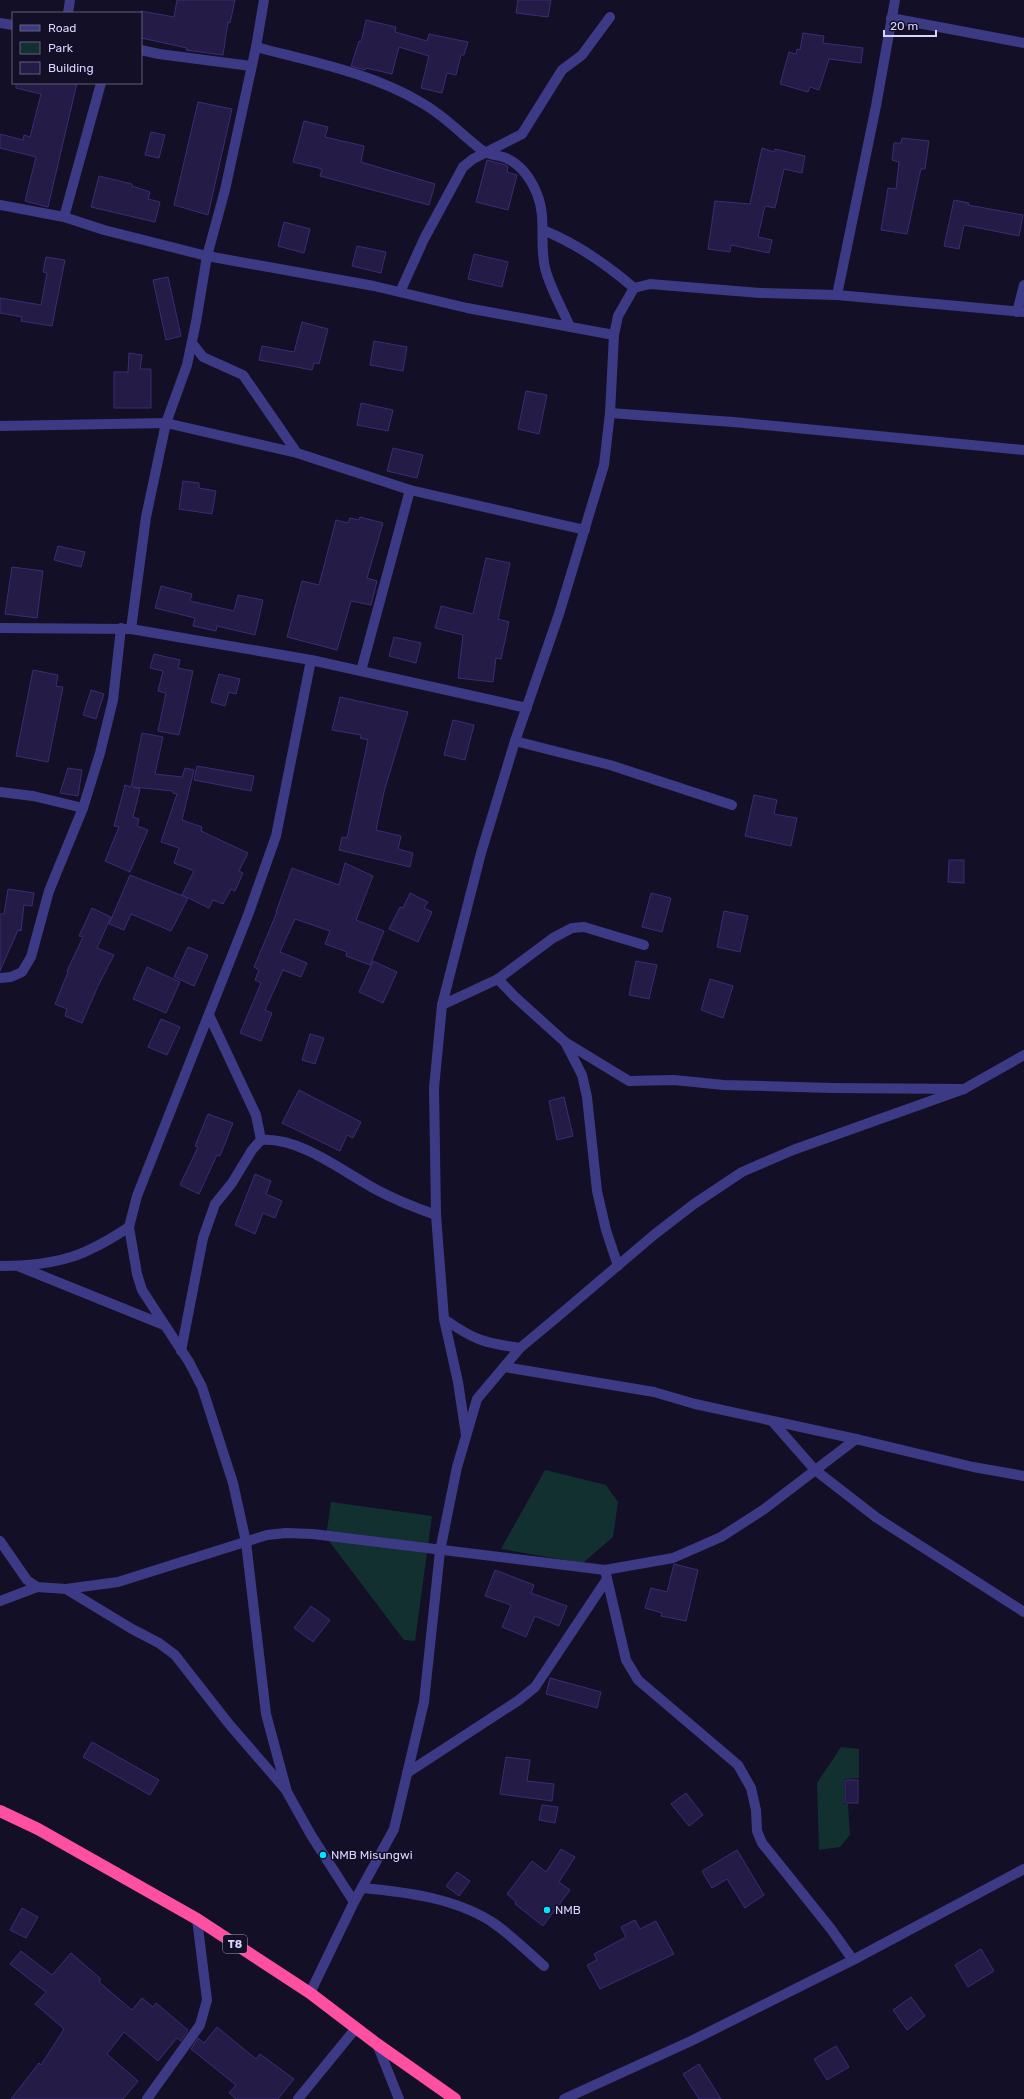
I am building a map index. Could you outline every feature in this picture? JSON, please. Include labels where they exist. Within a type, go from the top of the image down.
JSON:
[{"type":"highway","name":"T8","points":[[0,1811],[38,1829],[197,1919],[310,1993],[377,2044],[455,2099]]},
{"type":"street","points":[[68,12],[70,0]]},
{"type":"street","points":[[0,978],[11,977],[22,972],[31,957],[49,891],[83,808],[100,754],[113,700],[146,517],[166,423],[187,365],[207,256],[225,190],[256,47],[264,0]]},
{"type":"street","points":[[837,295],[876,106],[895,0]]},
{"type":"street","points":[[400,292],[424,239],[455,179],[463,167],[485,153],[522,134],[562,70],[582,55],[610,17]]},
{"type":"street","points":[[891,18],[1024,43]]},
{"type":"street","points":[[0,23],[12,26]]},
{"type":"street","points":[[256,47],[332,67],[402,92],[454,125],[485,153],[505,158],[516,163],[526,174],[537,193],[543,209],[542,249],[545,269],[570,326]]},
{"type":"street","points":[[142,50],[158,54],[251,66]]},
{"type":"street","points":[[64,217],[101,84]]},
{"type":"street","points":[[0,205],[64,217],[104,230],[207,256],[374,286],[466,308],[614,335]]},
{"type":"street","points":[[543,230],[561,237],[595,256],[634,288]]},
{"type":"street","points":[[466,1435],[458,1382],[444,1319],[436,1215],[434,1088],[442,1005],[481,853],[515,741],[585,530],[604,465],[610,413],[614,335],[618,316],[634,288],[650,284],[760,293],[837,295],[1020,312],[1024,286]]},
{"type":"street","points":[[192,342],[203,357],[243,375],[297,453]]},
{"type":"street","points":[[610,413],[733,422],[1024,450]]},
{"type":"street","points":[[0,426],[166,423],[297,453],[410,490],[585,530]]},
{"type":"street","points":[[361,671],[410,490]]},
{"type":"street","points":[[0,628],[126,628],[311,660],[527,708]]},
{"type":"street","points":[[287,1792],[266,1714],[246,1542],[233,1482],[202,1386],[190,1362],[181,1351],[142,1290],[132,1254],[129,1227],[137,1196],[209,1015],[276,836],[311,660]]},
{"type":"street","points":[[515,741],[610,766],[732,805]]},
{"type":"street","points":[[0,792],[33,796],[83,808]]},
{"type":"street","points":[[442,1005],[498,979],[553,938],[572,928],[584,927],[644,945]]},
{"type":"street","points":[[498,979],[514,996],[565,1042],[629,1081],[674,1080],[724,1085],[832,1088],[964,1089]]},
{"type":"street","points":[[181,1351],[203,1238],[215,1204],[232,1183],[261,1140],[254,1110],[209,1015]]},
{"type":"street","points":[[565,1042],[583,1082],[600,1204],[606,1230],[618,1266]]},
{"type":"street","points":[[310,1993],[354,1902],[394,1829],[424,1702],[440,1551],[457,1467],[477,1399],[520,1348],[694,1204],[742,1172],[793,1150],[964,1089],[1024,1055]]},
{"type":"street","points":[[261,1140],[270,1139],[295,1144],[377,1190],[407,1205],[436,1215]]},
{"type":"street","points":[[0,1266],[18,1266],[56,1261],[90,1250],[129,1227]]},
{"type":"street","points":[[18,1266],[164,1325]]},
{"type":"street","points":[[444,1319],[467,1336],[481,1341],[520,1348]]},
{"type":"street","points":[[504,1367],[654,1392],[695,1404],[856,1439],[973,1467],[1024,1476]]},
{"type":"street","points":[[772,1421],[815,1470],[877,1518],[1024,1612]]},
{"type":"street","points":[[0,1601],[37,1587],[66,1589],[118,1582],[267,1535],[286,1533],[313,1534],[606,1574],[674,1558],[721,1537],[763,1510],[856,1439]]},
{"type":"street","points":[[0,1541],[26,1580],[37,1587]]},
{"type":"street","points":[[407,1773],[519,1700],[535,1687],[606,1574]]},
{"type":"street","points":[[606,1574],[626,1660],[638,1680],[738,1765],[751,1788],[756,1810],[757,1831],[762,1843],[826,1923],[853,1960]]},
{"type":"street","points":[[66,1589],[132,1629],[159,1643],[175,1655],[229,1724],[287,1792],[311,1835],[354,1902]]},
{"type":"street","points":[[564,2099],[691,2041],[853,1960],[1024,1869]]},
{"type":"street","points":[[362,1888],[391,1891],[467,1909],[495,1924],[544,1966]]},
{"type":"street","points":[[147,2099],[200,2025],[207,2000],[197,1919]]},
{"type":"street","points":[[298,2099],[356,2028]]},
{"type":"street","points":[[377,2044],[399,2099]]},
{"type":"green space","points":[[545,1470],[606,1485],[618,1502],[613,1537],[583,1563],[501,1549]]},
{"type":"green space","points":[[331,1502],[432,1516],[415,1641],[404,1640],[326,1537]]},
{"type":"green space","points":[[841,1747],[859,1749],[859,1778],[844,1779],[844,1804],[848,1804],[850,1835],[840,1847],[819,1850],[817,1783]]},
{"type":"building","points":[[177,0],[235,0],[230,23],[228,22],[223,55],[186,50],[187,48],[142,38],[141,11],[174,17]]},
{"type":"building","points":[[518,0],[551,0],[548,17],[516,13]]},
{"type":"building","points":[[366,20],[396,27],[395,32],[427,41],[429,34],[468,42],[464,55],[461,55],[456,75],[447,73],[442,93],[421,88],[429,56],[399,47],[392,74],[366,68],[365,70],[351,66],[359,41],[361,42]]},
{"type":"building","points":[[803,33],[824,36],[823,43],[863,48],[861,63],[829,59],[819,90],[810,87],[808,92],[780,84],[789,52],[796,54],[797,49],[800,50]]},
{"type":"building","points":[[16,84],[77,84],[48,207],[25,201],[36,157],[0,148],[0,134],[23,140],[24,135],[30,137],[41,94],[16,88]]},
{"type":"building","points":[[198,102],[232,109],[208,215],[174,205]]},
{"type":"building","points":[[304,121],[328,127],[325,137],[364,146],[361,162],[435,184],[429,205],[320,176],[322,169],[293,162]]},
{"type":"building","points":[[151,132],[165,135],[159,158],[145,155]]},
{"type":"building","points":[[902,138],[929,141],[925,169],[921,169],[907,234],[881,230],[888,188],[896,189],[899,162],[892,160],[894,143],[901,143]]},
{"type":"building","points":[[762,148],[774,152],[775,149],[805,156],[802,173],[784,169],[775,208],[765,206],[758,237],[772,240],[769,253],[731,245],[730,252],[708,249],[715,201],[750,204]]},
{"type":"building","points":[[487,160],[506,165],[508,167],[507,172],[517,175],[508,210],[476,202]]},
{"type":"building","points":[[99,176],[132,184],[132,186],[150,192],[148,199],[160,202],[155,222],[91,207]]},
{"type":"building","points":[[954,200],[969,203],[968,205],[1023,215],[1019,236],[964,225],[959,249],[944,246]]},
{"type":"building","points":[[284,222],[310,229],[304,253],[278,246]]},
{"type":"building","points":[[357,246],[386,252],[381,273],[352,266]]},
{"type":"building","points":[[474,254],[508,262],[502,287],[468,279]]},
{"type":"building","points":[[46,257],[65,260],[52,326],[21,321],[22,317],[0,313],[0,298],[41,305],[47,273],[43,272]]},
{"type":"building","points":[[168,277],[181,336],[166,340],[153,280]]},
{"type":"building","points":[[302,322],[328,329],[319,364],[314,363],[312,370],[259,360],[262,346],[294,352]]},
{"type":"building","points":[[374,341],[407,347],[403,371],[370,365]]},
{"type":"building","points":[[129,353],[142,355],[140,369],[151,369],[151,408],[114,408],[114,372],[128,372]]},
{"type":"building","points":[[526,391],[547,395],[539,434],[518,429]]},
{"type":"building","points":[[361,403],[393,410],[388,431],[357,425]]},
{"type":"building","points":[[393,448],[423,455],[417,478],[387,471]]},
{"type":"building","points":[[183,481],[199,483],[199,488],[216,491],[212,514],[179,509]]},
{"type":"building","points":[[360,517],[383,523],[367,578],[377,581],[371,605],[351,601],[337,650],[287,637],[302,581],[319,585],[336,520],[348,523],[350,518],[359,520]]},
{"type":"building","points":[[58,546],[85,552],[81,567],[54,560]]},
{"type":"building","points":[[486,558],[510,563],[498,619],[509,622],[501,659],[496,658],[493,682],[458,678],[463,635],[435,628],[441,606],[473,614]]},
{"type":"building","points":[[12,567],[43,571],[37,618],[5,614]]},
{"type":"building","points":[[161,586],[192,594],[190,601],[234,611],[238,595],[263,600],[255,635],[217,626],[216,631],[193,626],[195,618],[155,608]]},
{"type":"building","points":[[394,637],[421,643],[416,663],[389,656]]},
{"type":"building","points":[[154,654],[180,660],[178,668],[193,671],[179,735],[158,731],[166,693],[158,691],[163,671],[150,668]]},
{"type":"building","points":[[33,670],[58,675],[56,686],[63,687],[48,762],[16,756]]},
{"type":"building","points":[[219,674],[240,679],[236,694],[229,692],[225,706],[211,702]]},
{"type":"building","points":[[91,690],[104,694],[96,719],[83,715]]},
{"type":"building","points":[[340,697],[408,712],[384,792],[376,830],[401,836],[398,849],[413,853],[410,867],[339,850],[342,837],[347,838],[368,740],[360,738],[361,735],[332,730]]},
{"type":"building","points":[[453,720],[474,725],[465,760],[444,755]]},
{"type":"building","points":[[142,733],[163,737],[155,774],[182,777],[185,768],[194,770],[182,820],[202,827],[201,831],[248,853],[239,871],[243,873],[235,891],[231,889],[223,904],[213,900],[209,908],[182,895],[194,871],[174,863],[179,848],[161,842],[177,794],[173,793],[173,791],[133,787],[140,789],[133,817],[139,819],[137,826],[148,830],[130,872],[105,861],[119,827],[114,826],[125,785],[131,787]]},
{"type":"building","points":[[197,766],[254,776],[251,791],[194,780]]},
{"type":"building","points":[[68,768],[82,770],[78,796],[60,793]]},
{"type":"building","points":[[754,795],[777,800],[774,814],[797,818],[791,846],[745,836]]},
{"type":"building","points":[[949,860],[964,860],[964,883],[948,882]]},
{"type":"building","points":[[345,863],[373,876],[356,920],[384,931],[370,965],[346,956],[347,952],[325,944],[330,931],[295,919],[280,952],[307,963],[301,977],[283,970],[265,1010],[272,1013],[261,1041],[240,1033],[261,983],[255,980],[259,970],[254,967],[277,912],[292,868],[339,885]]},
{"type":"building","points":[[130,875],[188,898],[171,931],[131,914],[124,930],[109,924]]},
{"type":"building","points":[[8,889],[34,893],[32,906],[24,905],[21,931],[18,930],[0,971],[0,914],[4,914]]},
{"type":"building","points":[[410,893],[428,902],[424,908],[432,912],[418,942],[389,929],[400,907],[403,908]]},
{"type":"building","points":[[651,893],[671,898],[662,932],[642,927]]},
{"type":"building","points":[[92,908],[111,917],[97,948],[114,955],[98,986],[82,1023],[65,1016],[67,1009],[55,1004],[68,972],[67,971],[83,937],[79,936]]},
{"type":"building","points":[[724,911],[748,916],[740,952],[717,947]]},
{"type":"building","points":[[188,947],[208,955],[194,986],[174,977]]},
{"type":"building","points":[[373,961],[397,972],[383,1003],[359,992]]},
{"type":"building","points":[[636,961],[657,965],[649,999],[629,995]]},
{"type":"building","points":[[147,967],[180,982],[166,1013],[133,999]]},
{"type":"building","points":[[710,979],[733,986],[723,1018],[701,1010]]},
{"type":"building","points":[[161,1019],[180,1027],[167,1055],[148,1047]]},
{"type":"building","points":[[310,1034],[324,1038],[315,1064],[302,1060]]},
{"type":"building","points":[[299,1090],[361,1122],[353,1138],[347,1135],[340,1151],[282,1123]]},
{"type":"building","points":[[564,1097],[573,1136],[557,1140],[549,1101]]},
{"type":"building","points":[[208,1114],[233,1123],[220,1156],[217,1155],[199,1194],[180,1185],[198,1147],[195,1146]]},
{"type":"building","points":[[255,1174],[271,1181],[266,1194],[282,1201],[275,1218],[263,1213],[255,1234],[235,1225]]},
{"type":"building","points":[[674,1564],[698,1570],[686,1621],[661,1616],[662,1613],[645,1608],[651,1588],[667,1592]]},
{"type":"building","points":[[495,1570],[534,1585],[531,1593],[567,1606],[559,1626],[535,1616],[526,1637],[502,1627],[511,1605],[485,1596]]},
{"type":"building","points":[[311,1606],[330,1620],[313,1642],[294,1628]]},
{"type":"building","points":[[550,1678],[601,1692],[597,1708],[546,1694]]},
{"type":"building","points":[[92,1742],[159,1780],[150,1795],[83,1757]]},
{"type":"building","points":[[506,1757],[530,1760],[527,1781],[554,1784],[552,1801],[500,1794]]},
{"type":"building","points":[[845,1780],[858,1780],[858,1803],[845,1803]]},
{"type":"building","points":[[686,1793],[703,1815],[689,1826],[671,1804]]},
{"type":"building","points":[[542,1805],[558,1807],[555,1823],[539,1820]]},
{"type":"building","points":[[561,1849],[575,1857],[559,1882],[570,1890],[543,1926],[515,1904],[516,1902],[507,1894],[532,1861],[546,1872]]},
{"type":"building","points":[[737,1850],[764,1895],[745,1908],[727,1879],[712,1888],[702,1871]]},
{"type":"building","points":[[457,1872],[470,1881],[459,1896],[446,1886]]},
{"type":"building","points":[[22,1908],[38,1917],[26,1938],[10,1930]]},
{"type":"building","points":[[635,1920],[640,1929],[656,1921],[674,1954],[600,1989],[587,1965],[597,1960],[594,1954],[626,1937],[621,1927]]},
{"type":"building","points":[[981,1949],[994,1971],[968,1987],[955,1965]]},
{"type":"building","points":[[21,1951],[52,1975],[71,1953],[101,1979],[99,1982],[132,2010],[142,1998],[153,2007],[156,2003],[188,2030],[181,2041],[177,2038],[158,2061],[124,2032],[107,2054],[138,2081],[123,2099],[11,2099],[39,2063],[41,2065],[64,2029],[35,2004],[46,1992],[10,1964]]},
{"type":"building","points":[[911,1997],[925,2016],[907,2030],[893,2010]]},
{"type":"building","points":[[217,2027],[256,2059],[260,2054],[294,2079],[278,2099],[236,2099],[229,2093],[236,2085],[191,2049],[198,2038],[204,2043]]},
{"type":"building","points":[[836,2046],[849,2067],[827,2080],[814,2059]]},
{"type":"building","points":[[699,2064],[721,2099],[699,2099],[683,2074]]},
{"type":"place","name":"NMB Misungwi","points":[[323,1855]]},
{"type":"place","name":"NMB","points":[[547,1910]]}]
